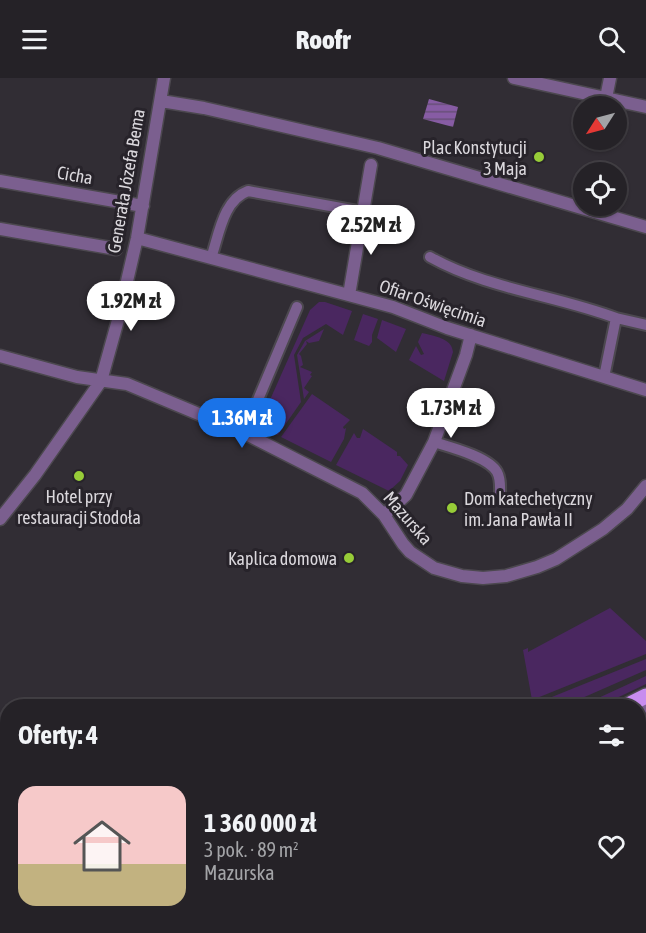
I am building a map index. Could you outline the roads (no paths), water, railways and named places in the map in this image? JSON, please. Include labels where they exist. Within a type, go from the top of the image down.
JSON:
[{"type":"street","points":[[164,78],[161,101],[204,108],[378,148],[646,227]]},
{"type":"street","points":[[514,78],[597,96]]},
{"type":"street","points":[[606,96],[610,78]]},
{"type":"street","name":"Generała Józefa Bema","points":[[0,519],[36,475],[101,381],[137,238],[161,101]]},
{"type":"street","points":[[627,103],[646,107]]},
{"type":"street","points":[[349,295],[371,165]]},
{"type":"street","name":"Cicha","points":[[0,180],[143,206]]},
{"type":"street","points":[[0,229],[116,249]]},
{"type":"street","name":"Ofiar Oświęcimia","points":[[137,238],[393,307],[471,335],[646,390]]},
{"type":"street","points":[[384,515],[406,495],[434,442],[466,355],[471,335]]},
{"type":"street","name":"Mazurska","points":[[0,357],[77,377],[127,384],[244,433],[362,493],[384,515],[403,544],[425,563],[462,576],[493,577],[537,567],[575,548],[627,509],[646,486]]},
{"type":"lane","points":[[211,258],[232,202],[239,194],[248,191],[363,212]]},
{"type":"lane","points":[[430,257],[452,270],[646,325]]},
{"type":"lane","points":[[244,433],[297,307]]},
{"type":"lane","points":[[604,377],[616,318]]},
{"type":"lane","points":[[434,442],[454,447],[492,465],[500,476],[500,495]]},
{"type":"place","name":"Plac Konstytucji 3 Maja","points":[[539,157]]},
{"type":"place","name":"Hotel przy restauracji Stodoła","points":[[79,476]]},
{"type":"place","name":"Dom katechetyczny im. Jana Pawła II","points":[[452,508]]},
{"type":"place","name":"Kaplica domowa","points":[[349,558]]}]
